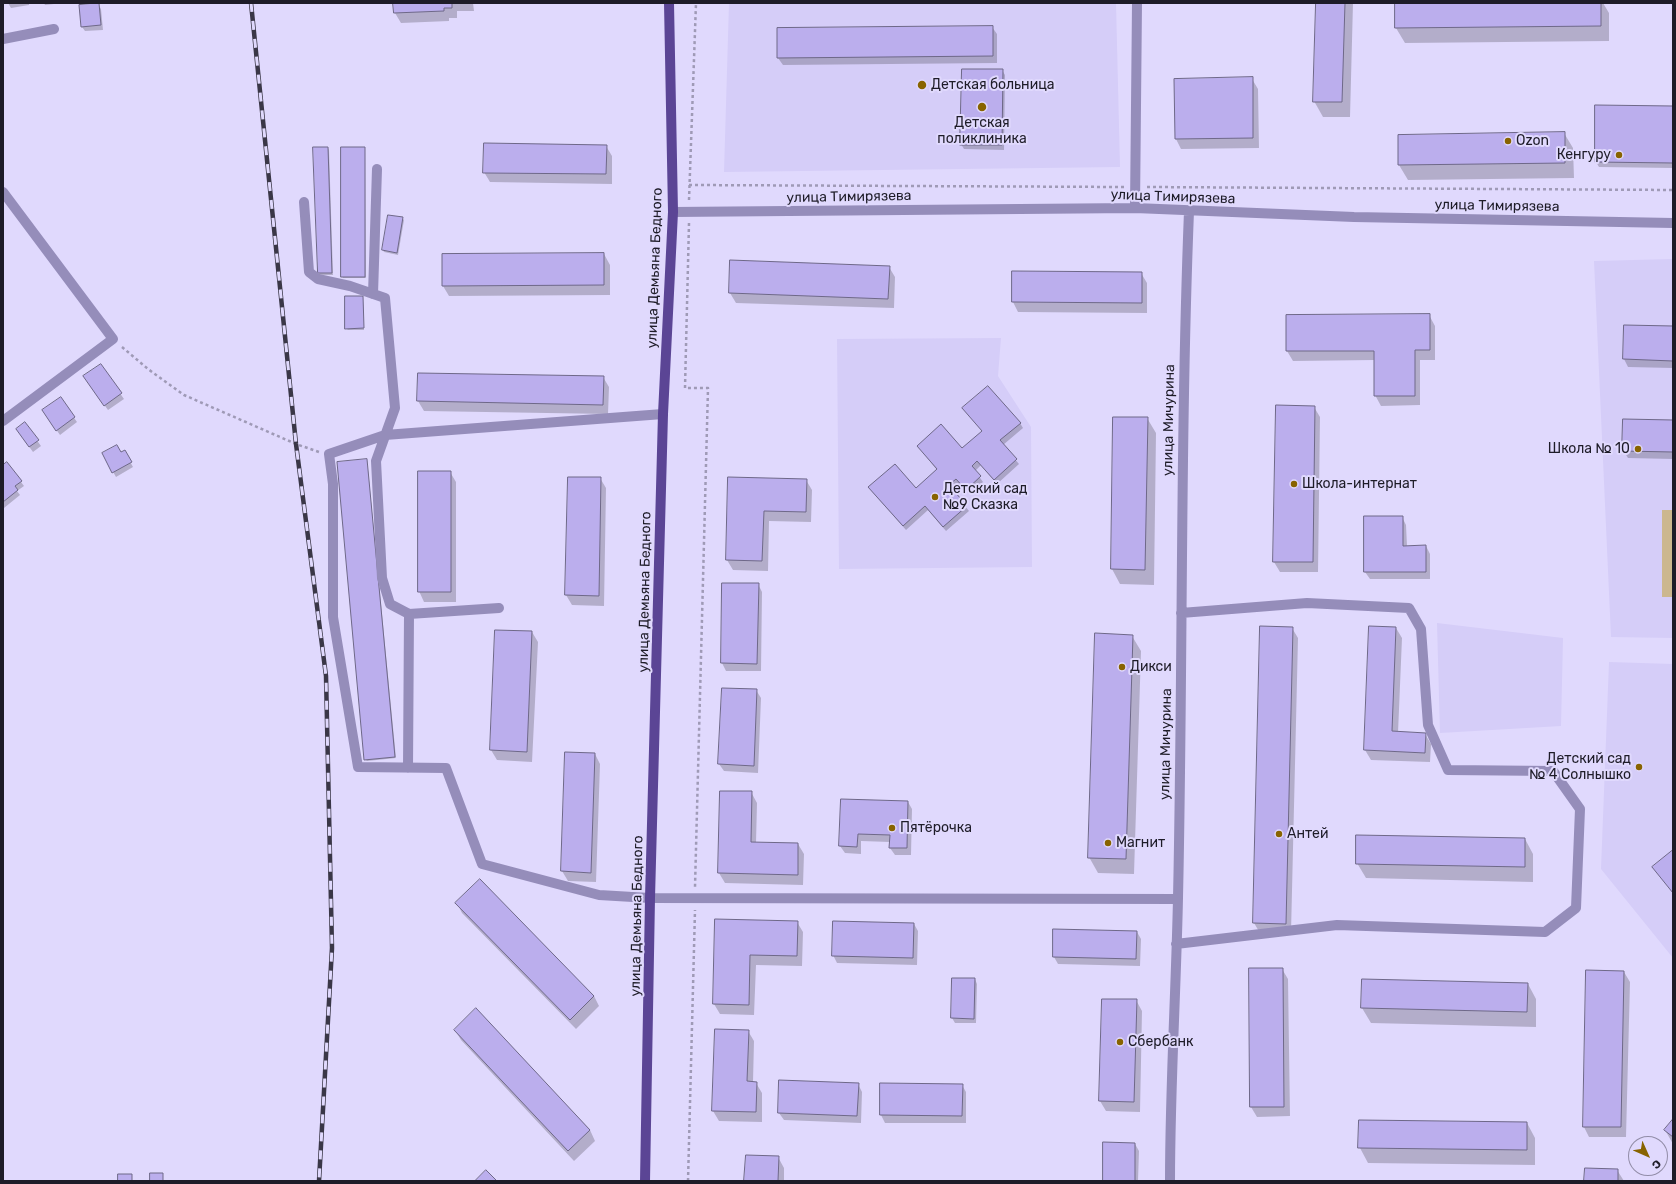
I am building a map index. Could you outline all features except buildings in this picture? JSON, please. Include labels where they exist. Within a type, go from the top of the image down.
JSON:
[{"type":"main road","name":"улица Демьяна Бедного","points":[[645,1181],[650,898],[664,414],[673,212],[669,3]]},
{"type":"street","points":[[1135,208],[1137,3]]},
{"type":"street","points":[[3,39],[54,29]]},
{"type":"street","points":[[372,294],[377,169]]},
{"type":"street","points":[[3,192],[113,339],[3,421]]},
{"type":"street","points":[[304,202],[309,272],[318,280],[350,286],[385,298],[395,408],[376,461],[382,578],[390,604],[410,614],[499,608]]},
{"type":"street","name":"улица Тимирязева","points":[[673,212],[1135,208],[1369,217],[1673,223]]},
{"type":"street","name":"улица Мичурина","points":[[1170,1181],[1170,1122],[1178,899],[1184,339],[1189,211]]},
{"type":"street","points":[[664,414],[385,435],[329,454],[333,484],[333,617],[358,767],[446,768],[482,864],[599,895],[650,898],[1178,899]]},
{"type":"street","points":[[1176,944],[1337,925],[1545,932],[1576,908],[1580,809],[1553,771],[1448,770],[1428,725],[1421,629],[1409,608],[1307,603],[1181,613]]},
{"type":"street","points":[[408,768],[410,614]]},
{"type":"path","points":[[688,1181],[708,388],[685,388],[696,3]]},
{"type":"path","points":[[672,185],[1673,190]]},
{"type":"path","points":[[113,339],[148,370],[184,395],[296,444],[329,454]]},
{"type":"shaded area","name":"Детская больница","points":[[729,3],[1116,3],[1120,167],[724,172]]},
{"type":"shaded area","name":"Школа № 10","points":[[1673,259],[1673,638],[1611,637],[1594,261]]},
{"type":"shaded area","name":"Детский сад №9 Сказка","points":[[1001,338],[998,376],[1031,427],[1032,567],[839,569],[837,339]]},
{"type":"shaded area","points":[[1662,510],[1673,510],[1673,597],[1662,597]]},
{"type":"shaded area","points":[[1437,623],[1563,638],[1561,726],[1440,733]]},
{"type":"shaded area","name":"Детский сад № 4 Солнышко","points":[[1609,662],[1673,664],[1673,958],[1601,869]]},
{"type":"railway","points":[[251,3],[296,444],[326,676],[332,948],[319,1181]]},
{"type":"place","name":"Детская больница","points":[[922,85]]},
{"type":"place","name":"Детская поликлиника","points":[[982,107]]},
{"type":"place","name":"Ozon","points":[[1508,141]]},
{"type":"place","name":"Кенгуру","points":[[1619,155]]},
{"type":"place","name":"Школа № 10","points":[[1638,449]]},
{"type":"place","name":"Школа-интернат","points":[[1294,484]]},
{"type":"place","name":"Детский сад №9 Сказка","points":[[935,497]]},
{"type":"place","name":"Дикси","points":[[1122,667]]},
{"type":"place","name":"Детский сад № 4 Солнышко","points":[[1639,767]]},
{"type":"place","name":"Пятёрочка","points":[[892,828]]},
{"type":"place","name":"Антей","points":[[1279,834]]},
{"type":"place","name":"Магнит","points":[[1108,843]]},
{"type":"place","name":"Сбербанк","points":[[1120,1042]]}]
